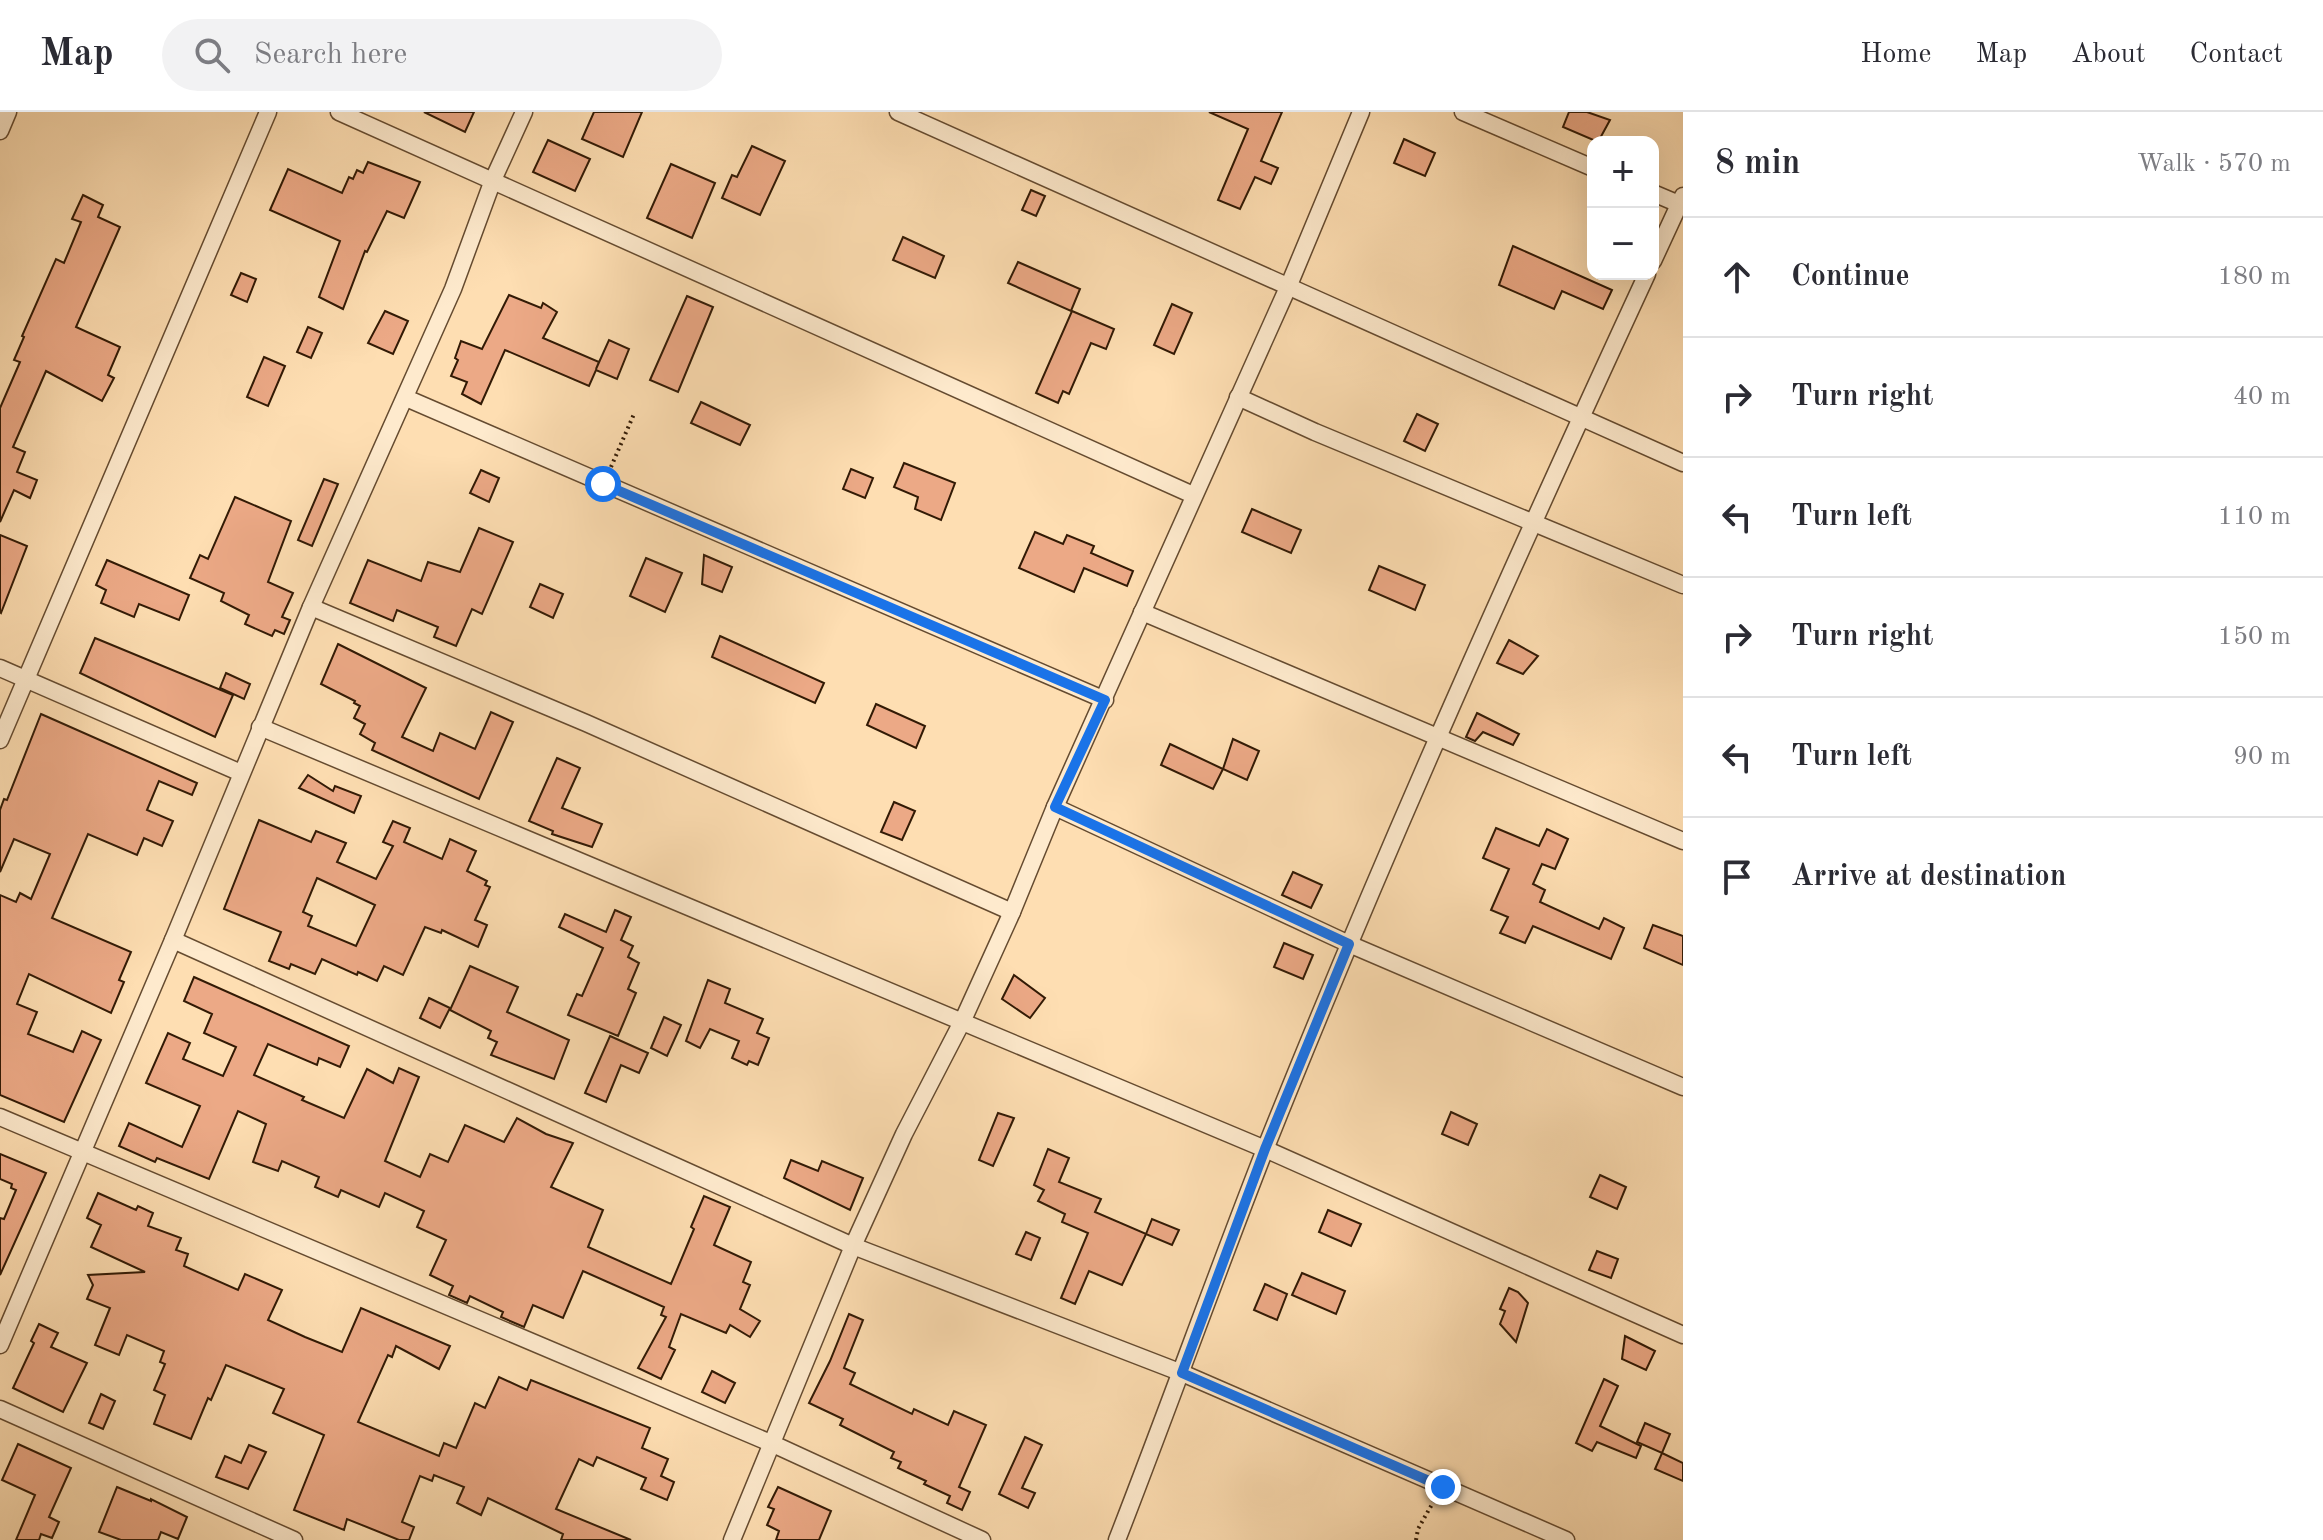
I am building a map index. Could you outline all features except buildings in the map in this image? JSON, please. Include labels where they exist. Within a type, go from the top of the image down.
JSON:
[{"type":"street","points":[[0,131],[8,112]]},
{"type":"street","points":[[0,740],[268,112]]},
{"type":"street","points":[[339,112],[1193,495]]},
{"type":"street","points":[[0,1345],[311,607],[453,289],[493,180],[524,112]]},
{"type":"street","points":[[898,112],[1683,463]]},
{"type":"street","points":[[732,1540],[853,1246],[1012,912],[1055,807],[1289,285],[1361,112]]},
{"type":"street","points":[[1463,112],[1587,165]]},
{"type":"street","points":[[1659,194],[1681,200],[1659,248]]},
{"type":"street","points":[[1117,1540],[1265,1149],[1349,944],[1644,280]]},
{"type":"street","points":[[1238,397],[1683,585]]},
{"type":"street","points":[[406,398],[1105,700]]},
{"type":"street","points":[[311,607],[586,723],[1012,912]]},
{"type":"street","points":[[1142,612],[1683,841]]},
{"type":"street","points":[[0,668],[241,773]]},
{"type":"street","points":[[260,727],[1265,1149],[1683,1335]]},
{"type":"street","points":[[1055,807],[1349,944],[1683,1087]]},
{"type":"street","points":[[173,940],[853,1246],[1182,1373],[1566,1540]]},
{"type":"street","points":[[0,1117],[773,1444],[978,1539]]},
{"type":"street","points":[[0,1409],[294,1540]]},
{"type":"path","points":[[603,484],[634,414]]},
{"type":"path","points":[[1416,1540],[1418,1529],[1443,1487]]},
{"type":"route","points":[[603,484],[1105,700],[1055,807],[1349,944],[1265,1149],[1182,1373],[1443,1487]]}]
